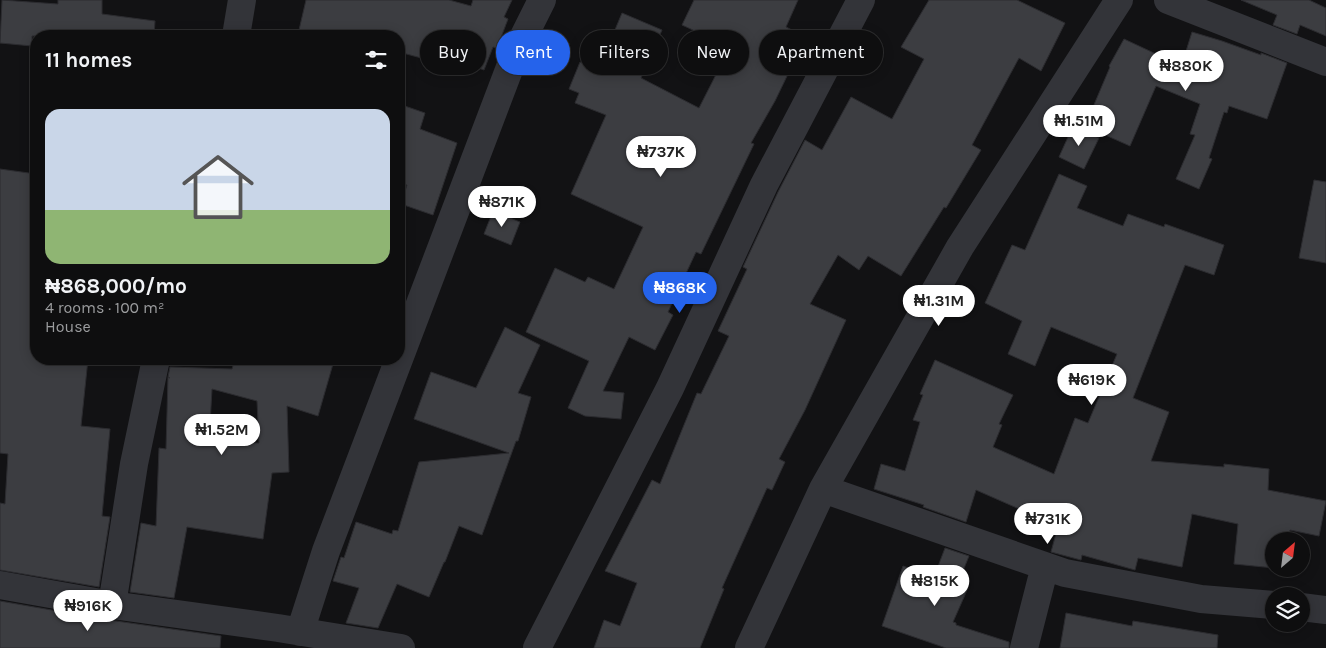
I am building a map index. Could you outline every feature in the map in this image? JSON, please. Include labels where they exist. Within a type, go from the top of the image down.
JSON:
[{"type":"street","points":[[237,30],[242,0]]},
{"type":"street","points":[[405,343],[515,54],[542,0]]},
{"type":"street","points":[[537,648],[670,388],[764,186],[861,0]]},
{"type":"street","points":[[749,648],[823,489],[960,247],[1118,0]]},
{"type":"street","points":[[1168,0],[1326,62]]},
{"type":"street","points":[[112,605],[134,464],[155,365]]},
{"type":"street","points":[[300,632],[326,551],[397,365]]},
{"type":"street","points":[[823,489],[1065,573],[1201,599],[1265,604]]},
{"type":"street","points":[[1024,648],[1045,566]]},
{"type":"street","points":[[0,585],[112,605],[401,648]]},
{"type":"street","points":[[1310,608],[1326,610]]},
{"type":"building","points":[[2,0],[58,4],[58,0],[102,0],[102,14],[155,21],[154,30],[30,30],[30,46],[0,43]]},
{"type":"building","points":[[306,0],[449,0],[471,6],[473,0],[512,0],[504,17],[508,19],[504,30],[496,30],[496,48],[493,47],[486,65],[486,30],[420,30],[420,58],[405,54],[405,30],[299,30]]},
{"type":"building","points":[[694,0],[798,0],[786,27],[792,30],[759,30],[759,75],[788,75],[751,143],[754,144],[701,254],[696,252],[668,312],[673,315],[655,350],[629,337],[603,391],[624,393],[621,419],[585,416],[568,408],[589,361],[526,332],[555,268],[585,282],[588,277],[614,289],[643,227],[571,194],[606,115],[575,103],[579,93],[569,89],[580,62],[580,75],[642,75],[641,78],[699,108],[716,75],[749,75],[749,30],[693,30],[682,25]]},
{"type":"building","points":[[929,0],[1017,0],[1065,23],[1041,71],[1019,58],[972,145],[981,150],[946,208],[944,207],[901,276],[868,256],[859,270],[838,255],[810,304],[846,320],[805,410],[779,459],[785,462],[772,490],[767,488],[722,588],[724,589],[700,648],[594,648],[604,620],[620,626],[637,583],[605,571],[652,480],[660,484],[697,393],[701,394],[729,336],[718,331],[747,269],[743,267],[778,192],[805,140],[822,150],[851,97],[892,119],[924,59],[901,47]]},
{"type":"building","points":[[1241,0],[1309,0],[1326,8],[1326,36],[1300,25],[1297,34],[1273,25],[1277,15]]},
{"type":"building","points":[[622,13],[662,30],[615,30]]},
{"type":"building","points":[[1192,32],[1287,63],[1267,119],[1229,106],[1227,113],[1224,112],[1209,158],[1212,159],[1199,189],[1176,179],[1195,135],[1190,134],[1200,104],[1156,86],[1130,146],[1085,126],[1109,66],[1124,39],[1171,61],[1172,59],[1182,64]]},
{"type":"building","points":[[405,106],[425,113],[420,129],[457,143],[433,215],[405,205],[407,185],[405,185]]},
{"type":"building","points":[[1073,126],[1099,138],[1084,169],[1059,157]]},
{"type":"building","points":[[0,169],[30,173],[30,365],[87,365],[81,426],[110,429],[102,516],[110,517],[99,587],[0,570],[0,503],[5,504],[8,454],[0,453]]},
{"type":"building","points":[[1059,174],[1087,186],[1077,208],[1123,226],[1128,214],[1164,227],[1165,224],[1224,245],[1214,275],[1185,265],[1133,398],[1169,412],[1151,461],[1224,467],[1224,464],[1269,469],[1268,490],[1326,501],[1319,536],[1310,534],[1310,532],[1290,530],[1290,532],[1265,532],[1265,567],[1234,564],[1238,524],[1192,514],[1182,567],[1138,558],[1135,570],[1082,555],[1081,560],[1051,552],[1058,526],[976,490],[966,522],[923,507],[924,505],[874,489],[881,464],[905,471],[920,422],[913,420],[923,395],[920,394],[935,360],[1013,395],[999,424],[1002,425],[993,447],[1054,474],[1075,418],[1088,423],[1117,354],[1051,327],[1035,366],[1008,354],[1022,321],[985,303],[1012,245],[1025,250]]},
{"type":"building","points":[[1314,180],[1326,182],[1326,263],[1299,258]]},
{"type":"building","points":[[493,211],[520,222],[511,245],[484,234]]},
{"type":"building","points":[[505,327],[540,345],[518,393],[531,397],[518,441],[516,441],[482,535],[459,526],[429,597],[397,584],[378,628],[346,623],[359,588],[333,581],[341,557],[344,558],[356,522],[392,534],[393,530],[398,531],[419,462],[509,453],[414,419],[431,372],[476,388]]},
{"type":"building","points":[[233,365],[333,365],[318,416],[287,406],[289,472],[272,473],[263,539],[187,527],[174,598],[130,592],[141,523],[156,526],[159,448],[166,449],[168,377],[170,367],[232,369]],"holes":[[[212,389],[257,401],[259,443],[209,442]]]},
{"type":"building","points":[[945,548],[969,556],[958,583],[968,588],[953,622],[956,625],[1009,642],[1009,648],[946,648],[882,626],[903,566],[934,577]]},
{"type":"building","points":[[0,601],[109,620],[221,636],[220,648],[0,648]]},
{"type":"building","points":[[1066,613],[1132,626],[1133,621],[1218,635],[1217,648],[1060,648]]}]
